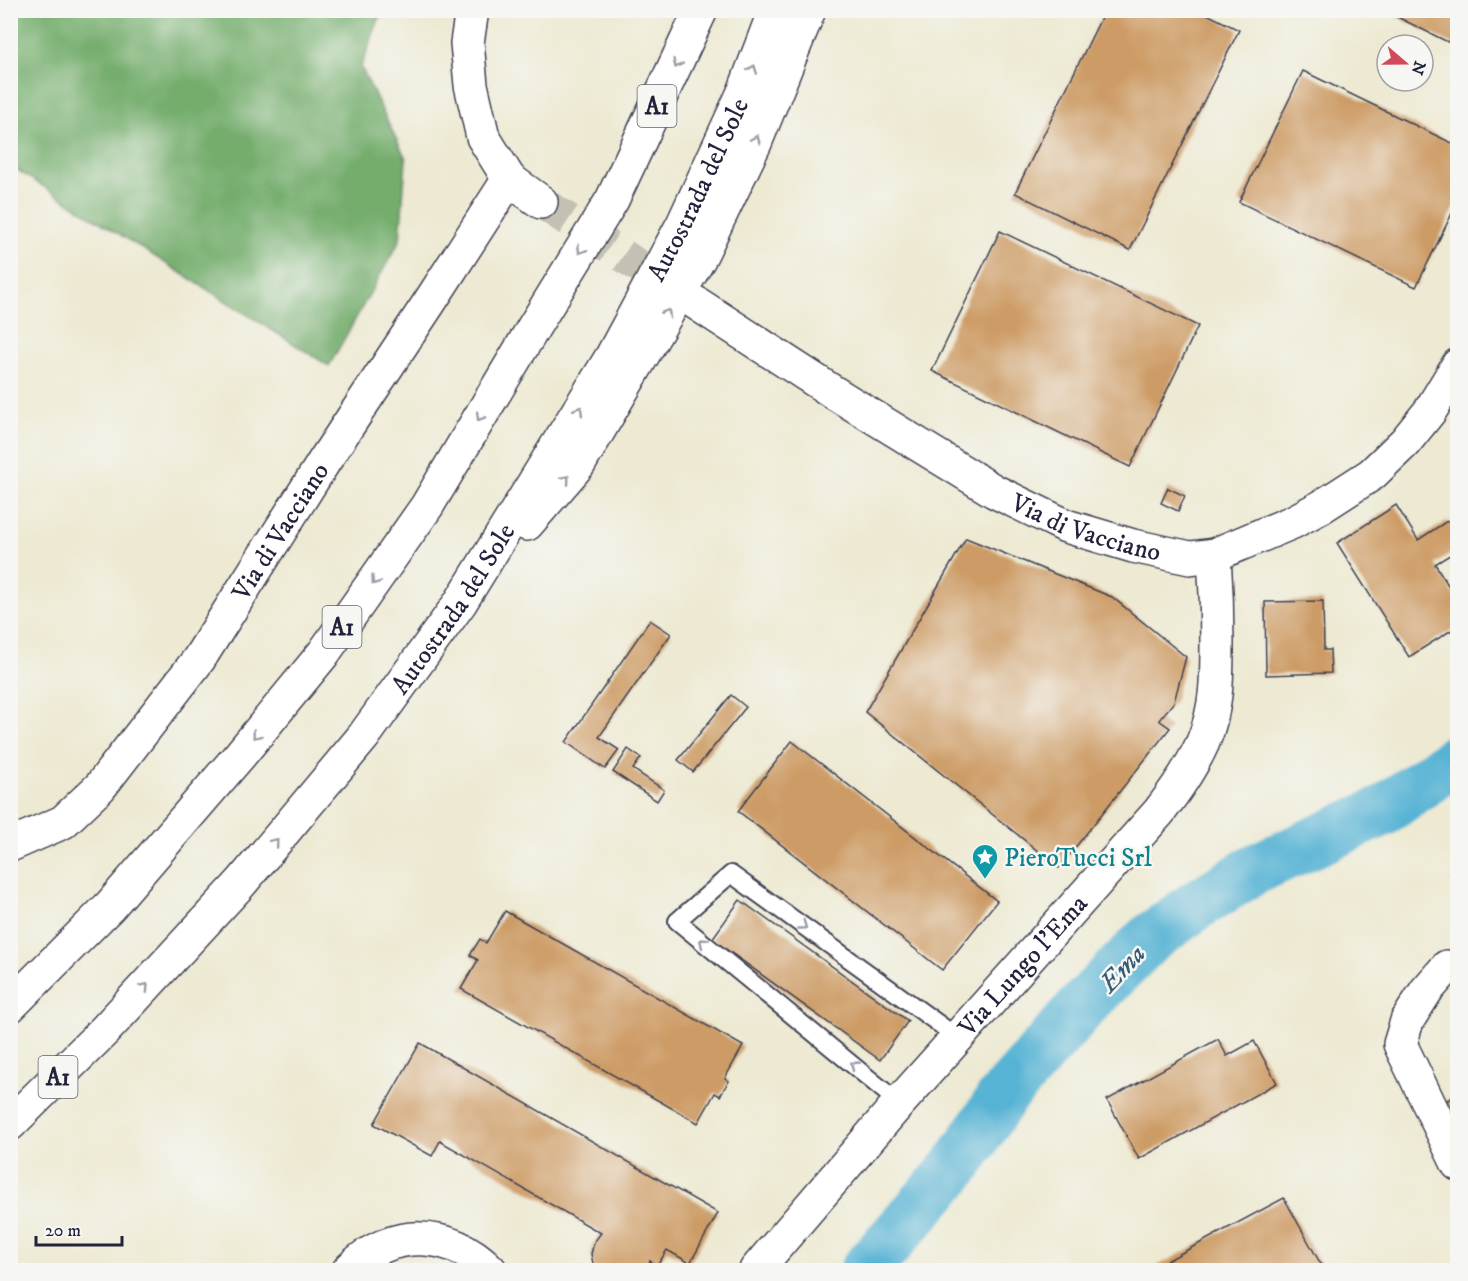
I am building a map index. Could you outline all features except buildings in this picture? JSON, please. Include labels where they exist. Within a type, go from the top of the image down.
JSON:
[{"type":"main road","points":[[472,10],[467,43],[473,96],[483,137],[509,179],[541,202]]},
{"type":"main road","name":"A1","points":[[10,1006],[110,906],[240,755],[323,654],[427,506],[612,200],[701,10]]},
{"type":"main road","name":"Autostrada del Sole","points":[[10,1124],[105,1030],[241,883],[363,737],[460,603],[611,358],[683,224],[744,92],[775,10]]},
{"type":"main road","points":[[460,603],[579,464],[699,259],[755,142],[809,10]]},
{"type":"main road","name":"Via di Vacciano","points":[[10,845],[63,822],[100,787],[199,659],[325,460],[509,179]]},
{"type":"main road","name":"Via di Vacciano","points":[[696,303],[833,392],[994,491],[1066,526],[1133,546],[1190,558],[1214,555],[1293,522],[1372,474],[1404,442],[1430,411],[1458,365]]},
{"type":"main road","name":"Via Lungo l'Ema","points":[[756,1270],[899,1103],[1159,812],[1179,786],[1203,741],[1217,685],[1214,555]]},
{"type":"main road","points":[[1447,967],[1426,991],[1407,1021],[1400,1044],[1458,1164]]},
{"type":"main road","points":[[350,1270],[376,1249],[391,1243],[410,1239],[431,1239],[459,1248],[481,1261],[490,1270]]},
{"type":"lane","points":[[899,1103],[676,921],[731,874],[957,1037]]},
{"type":"green space","points":[[10,11],[382,11],[361,67],[406,159],[400,240],[329,366],[11,166]]},
{"type":"waterway","name":"Ema","points":[[865,1270],[955,1168],[1003,1096],[1088,1000],[1148,940],[1198,904],[1255,869],[1383,811],[1458,758]]},
{"type":"tunnel","points":[[541,202],[677,291]]},
{"type":"place","name":"PieroTucci Srl","points":[[985,880]]}]
